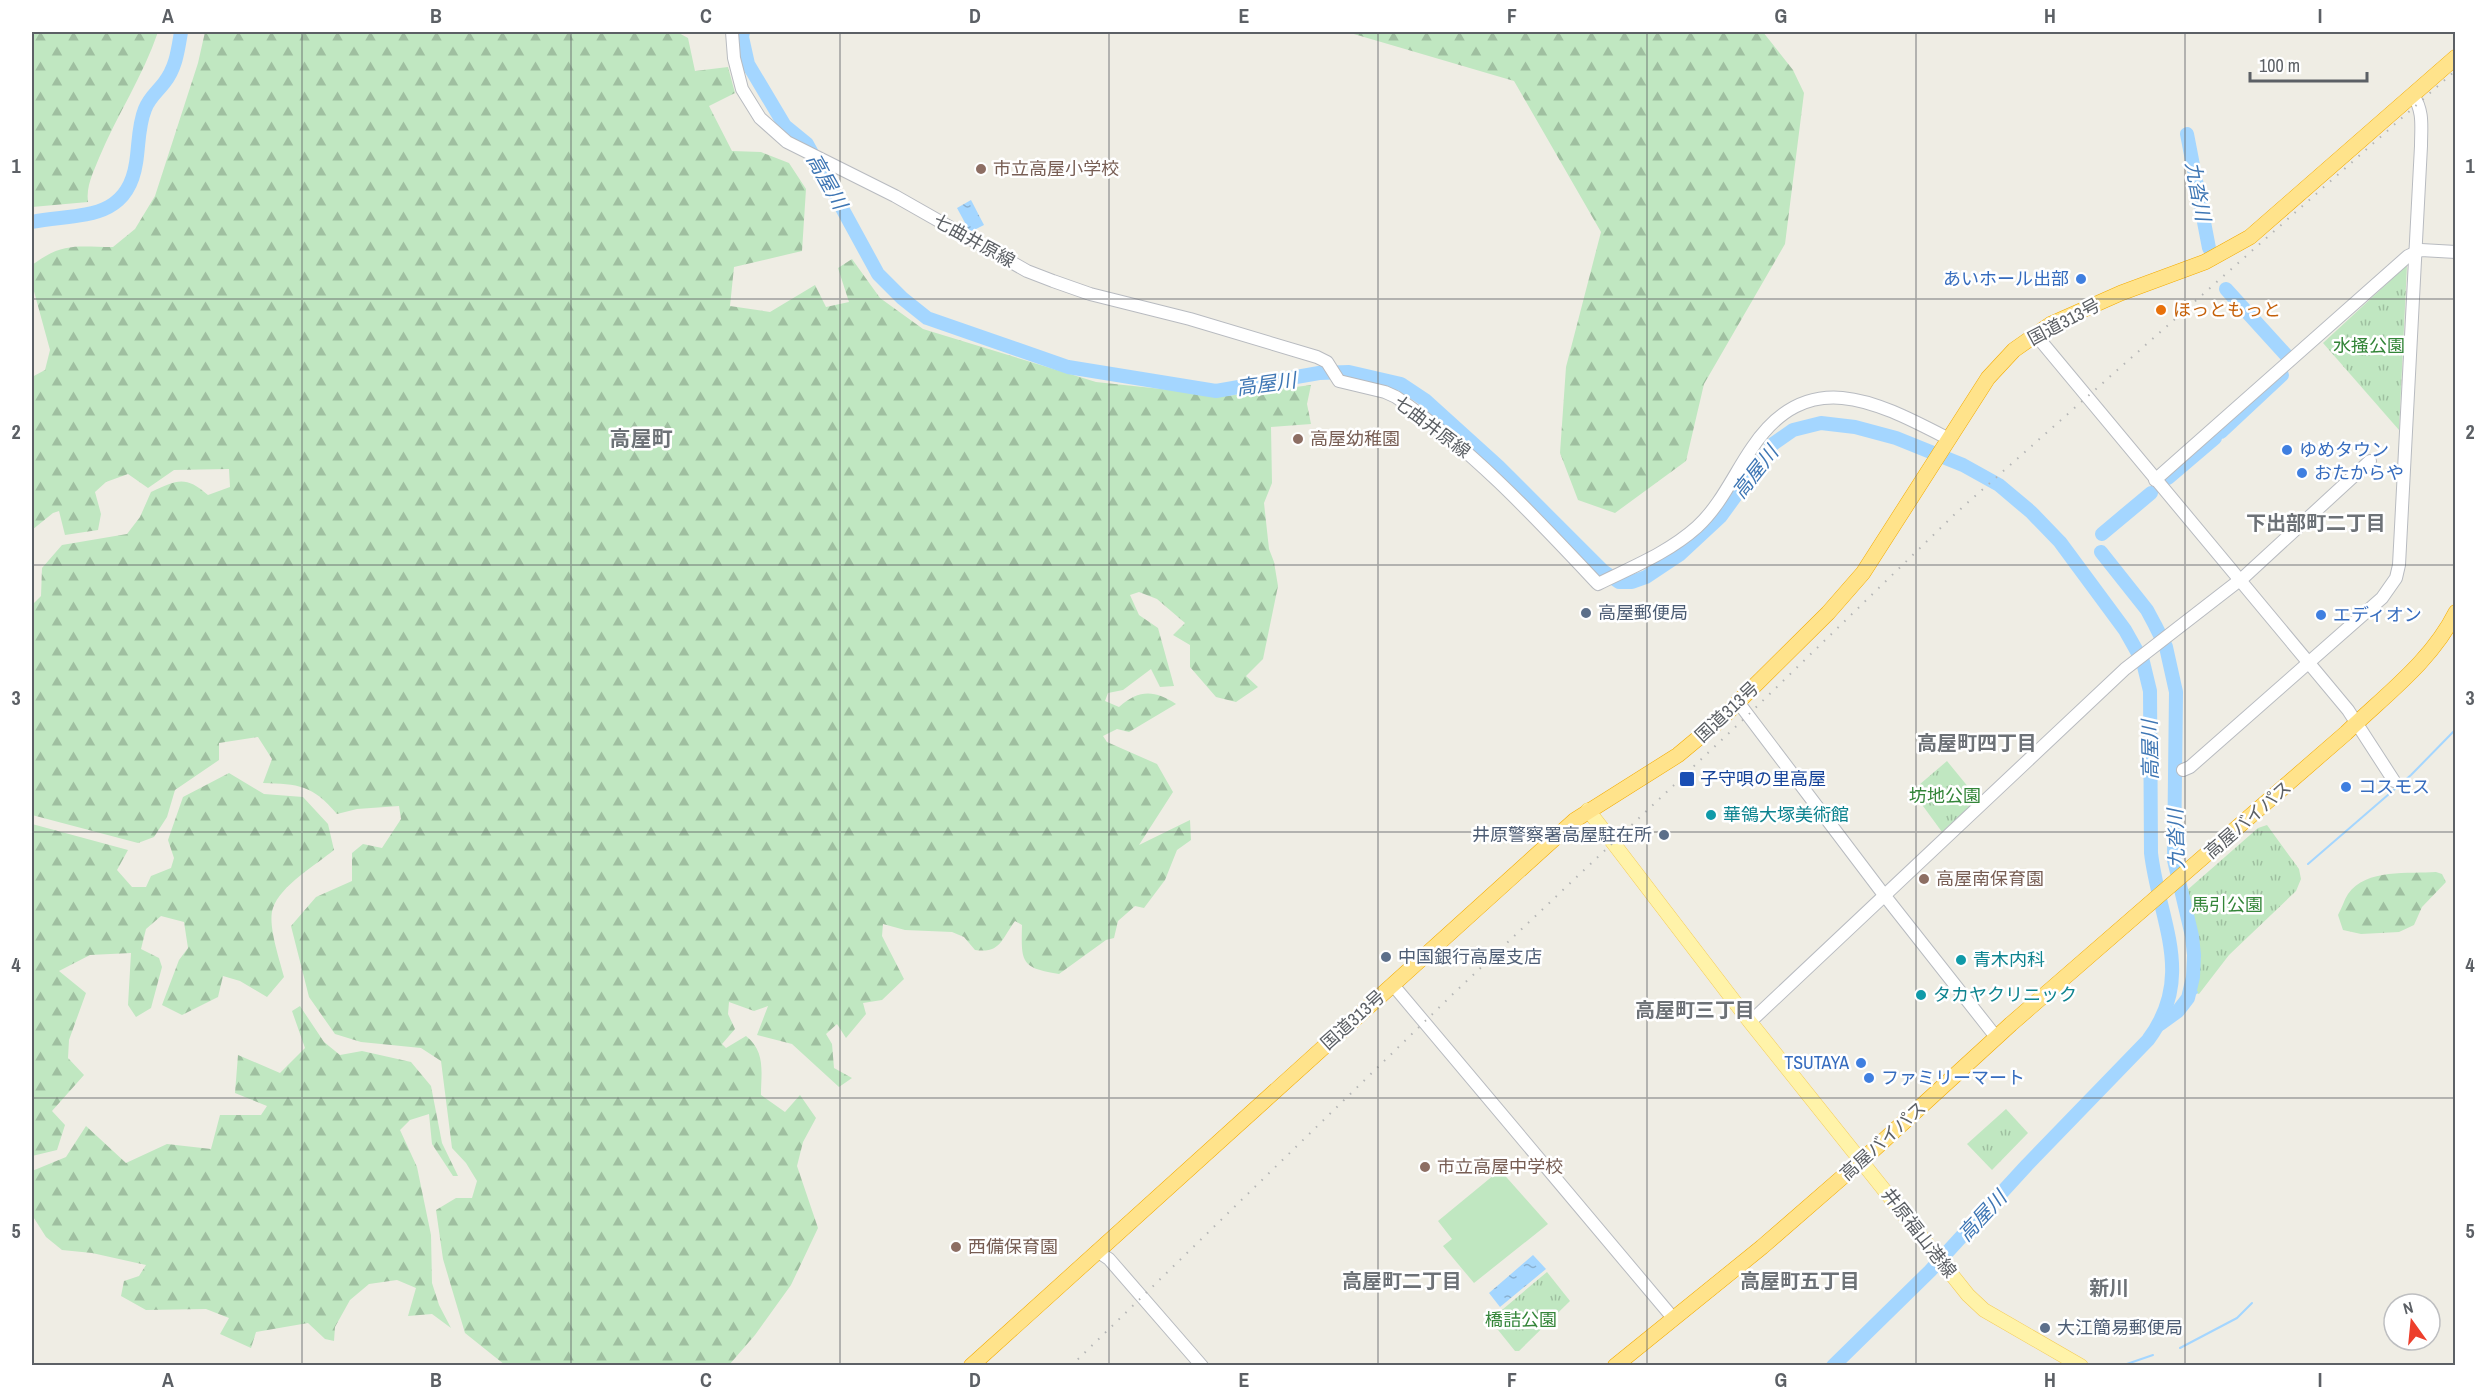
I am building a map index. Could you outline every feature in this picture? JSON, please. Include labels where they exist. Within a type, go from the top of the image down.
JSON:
[{"type":"highway","name":"国道313号","points":[[971,1365],[1488,897],[1588,810],[1678,755],[1738,702],[1828,613],[1863,573],[1947,441],[2003,359],[2035,334],[2066,317],[2121,293],[2205,262],[2250,237],[2456,57]]},
{"type":"highway","name":"高屋バイパス","points":[[1616,1365],[1762,1247],[1862,1160],[1996,1037],[2187,873],[2357,722],[2430,652],[2456,612]]},
{"type":"main road","name":"井原福山港線","points":[[1588,810],[1750,1022],[1968,1295],[1984,1310],[2081,1365]]},
{"type":"street","name":"七曲井原線","points":[[732,32],[737,72],[750,103],[760,118],[787,142],[895,196],[1027,270],[1053,281],[1090,294],[1190,319],[1317,357],[1345,384],[1385,392],[1455,440],[1528,509],[1598,584],[1663,552],[1698,526],[1714,508],[1763,432],[1784,413],[1800,404],[1830,398],[1859,399],[1885,408],[1947,441]]},
{"type":"street","points":[[2183,770],[2190,767],[2382,598],[2396,578],[2399,565],[2422,114],[2413,95]]},
{"type":"street","points":[[2155,480],[2415,251],[2456,252]]},
{"type":"street","points":[[2035,334],[2357,722],[2394,781]]},
{"type":"street","points":[[1750,1022],[2109,684],[2167,636],[2240,581],[2370,461]]},
{"type":"street","points":[[1738,702],[1996,1037]]},
{"type":"street","points":[[1393,985],[1673,1318]]},
{"type":"street","points":[[1097,1251],[1109,1259],[1202,1365]]},
{"type":"green space","points":[[32,32],[158,32],[94,169],[89,185],[88,202],[32,207]]},
{"type":"green space","points":[[205,32],[677,32],[688,38],[695,71],[728,67],[735,93],[709,106],[732,151],[761,152],[789,163],[806,189],[802,251],[734,267],[730,306],[770,312],[815,285],[826,307],[849,302],[838,268],[852,259],[880,298],[923,329],[1096,382],[1227,396],[1311,385],[1307,404],[1311,424],[1271,427],[1272,483],[1264,503],[1269,549],[1278,586],[1263,659],[1246,676],[1258,687],[1236,702],[1216,697],[1190,667],[1190,645],[1173,635],[1185,623],[1157,599],[1139,592],[1130,595],[1139,615],[1158,628],[1174,686],[1160,687],[1151,669],[1123,690],[1108,693],[1105,701],[1119,707],[1140,694],[1154,694],[1176,704],[1129,732],[1117,729],[1103,736],[1107,742],[1157,764],[1173,792],[1139,845],[1190,820],[1191,840],[1177,850],[1165,880],[1144,908],[1135,906],[1118,921],[1114,938],[1106,940],[1059,974],[1037,969],[1026,962],[1022,948],[1022,925],[1015,921],[996,947],[984,951],[975,950],[964,937],[952,932],[905,930],[883,924],[882,936],[904,979],[882,1000],[863,1003],[866,1014],[846,1038],[837,1024],[826,1034],[832,1044],[834,1068],[852,1078],[839,1087],[792,1044],[757,1035],[768,1006],[754,1011],[729,1002],[728,1014],[735,1029],[722,1044],[726,1048],[746,1036],[760,1056],[761,1095],[785,1112],[800,1095],[816,1118],[803,1142],[797,1166],[818,1228],[791,1285],[755,1335],[729,1365],[505,1365],[465,1333],[443,1259],[436,1210],[456,1198],[472,1198],[477,1181],[466,1163],[452,1148],[441,1061],[421,1048],[361,1042],[335,1034],[309,997],[291,926],[316,897],[352,881],[352,853],[363,844],[382,848],[401,819],[399,806],[357,809],[337,814],[320,797],[304,788],[263,783],[272,759],[258,737],[219,743],[219,760],[175,790],[167,817],[154,837],[138,843],[32,815],[32,605],[41,596],[42,568],[62,545],[127,534],[140,517],[151,492],[160,488],[174,482],[187,482],[208,495],[230,487],[229,469],[174,470],[148,488],[128,474],[106,482],[95,492],[101,514],[98,530],[65,535],[59,511],[53,513],[32,530],[32,377],[45,370],[50,350],[32,284],[32,265],[53,252],[70,247],[113,247],[135,229],[155,196],[198,63]]},
{"type":"green space","points":[[1347,32],[1763,32],[1793,70],[1804,93],[1785,244],[1704,384],[1686,461],[1615,513],[1578,500],[1560,453],[1566,367],[1601,232],[1514,81]]},
{"type":"green space","name":"水掻公園","points":[[2407,265],[2399,430],[2323,343]]},
{"type":"green space","name":"坊地公園","points":[[1947,761],[1978,799],[1942,832],[1912,791]]},
{"type":"green space","points":[[229,773],[264,794],[303,797],[328,824],[334,850],[291,884],[273,908],[273,933],[284,977],[267,997],[240,981],[223,976],[218,997],[182,1015],[162,1005],[179,960],[188,948],[184,922],[161,916],[146,929],[141,949],[159,958],[162,967],[151,1008],[136,1017],[128,1005],[131,953],[90,955],[59,971],[86,993],[69,1040],[68,1058],[84,1075],[52,1111],[65,1125],[57,1150],[32,1156],[32,824],[128,850],[117,870],[132,887],[146,887],[151,876],[171,868],[174,858],[168,840],[183,797]]},
{"type":"green space","name":"馬引公園","points":[[2267,825],[2299,869],[2301,879],[2296,891],[2229,955],[2199,994],[2193,992],[2198,967],[2197,954],[2185,892],[2258,828]]},
{"type":"green space","points":[[2436,872],[2442,874],[2446,882],[2422,907],[2414,925],[2399,932],[2361,934],[2343,930],[2338,915],[2348,894],[2356,886],[2377,876]]},
{"type":"green space","points":[[300,1006],[324,1042],[340,1055],[362,1051],[411,1062],[431,1086],[442,1143],[458,1176],[453,1176],[432,1144],[429,1114],[410,1120],[400,1130],[417,1167],[431,1235],[432,1283],[439,1305],[451,1328],[432,1314],[408,1316],[416,1288],[397,1280],[369,1284],[350,1300],[335,1327],[334,1341],[325,1339],[308,1323],[256,1332],[251,1348],[220,1334],[229,1318],[206,1309],[146,1310],[121,1296],[124,1281],[139,1276],[146,1265],[92,1253],[62,1250],[46,1237],[32,1215],[32,1171],[66,1157],[86,1126],[126,1163],[167,1144],[211,1149],[220,1115],[261,1115],[267,1106],[235,1093],[238,1055],[280,1073],[305,1048],[292,1011]]},
{"type":"green space","points":[[2006,1109],[2028,1133],[1992,1170],[1967,1144]]},
{"type":"green space","points":[[1500,1170],[1548,1224],[1474,1283],[1443,1246],[1452,1239],[1438,1221]]},
{"type":"green space","name":"橋詰公園","points":[[1547,1272],[1570,1301],[1519,1351],[1515,1351],[1490,1320]]},
{"type":"water","points":[[971,200],[984,225],[970,232],[957,208]]},
{"type":"water","points":[[1533,1255],[1546,1269],[1500,1307],[1489,1293]]},
{"type":"waterway","points":[[32,222],[97,212],[111,206],[122,196],[131,182],[145,109],[171,71],[176,59],[181,32]]},
{"type":"waterway","name":"高屋川","points":[[743,32],[748,64],[785,126],[807,144],[878,274],[902,298],[927,318],[1068,367],[1216,391],[1319,373],[1349,372],[1401,384],[1425,400],[1499,467],[1603,571],[1619,582],[1632,582],[1646,577],[1679,555],[1721,516],[1773,444],[1793,430],[1821,423],[1855,427],[1896,438],[1963,465],[1999,485],[2031,512],[2060,542],[2125,630],[2143,662],[2150,691],[2151,853],[2170,948],[2172,971],[2170,993],[2162,1016],[2148,1040],[2027,1165],[1930,1271],[1833,1366]]},
{"type":"waterway","name":"九沓川","points":[[2187,134],[2209,248]]},
{"type":"waterway","name":"九沓川","points":[[2226,289],[2286,355]]},
{"type":"waterway","name":"九沓川","points":[[2221,432],[2282,375]]},
{"type":"waterway","name":"九沓川","points":[[2168,478],[2215,438]]},
{"type":"waterway","name":"九沓川","points":[[2102,534],[2151,493]]},
{"type":"waterway","name":"九沓川","points":[[2101,552],[2147,610],[2166,647],[2176,692],[2174,860],[2192,936],[2193,977],[2188,998],[2178,1011],[2160,1024]]},
{"type":"waterway","points":[[2308,864],[2411,775],[2456,729]]},
{"type":"waterway","name":"九沓川","points":[[2184,1006],[2197,992]]},
{"type":"waterway","points":[[2180,1348],[2237,1318],[2252,1303]]},
{"type":"waterway","points":[[2121,1366],[2153,1355]]},
{"type":"railway","points":[[1071,1366],[1454,993],[1747,716],[1956,513],[2456,70]]},
{"type":"place","name":"市立高屋小学校","points":[[981,169]]},
{"type":"place","name":"あいホール出部","points":[[2081,279]]},
{"type":"place","name":"ほっともっと","points":[[2161,310]]},
{"type":"place","name":"高屋幼稚園","points":[[1298,439]]},
{"type":"place","name":"ゆめタウン","points":[[2287,450]]},
{"type":"place","name":"おたからや","points":[[2302,473]]},
{"type":"place","name":"高屋郵便局","points":[[1586,613]]},
{"type":"place","name":"エディオン","points":[[2321,615]]},
{"type":"place","name":"子守唄の里高屋","points":[[1687,779]]},
{"type":"place","name":"コスモス","points":[[2346,787]]},
{"type":"place","name":"華鴒大塚美術館","points":[[1711,815]]},
{"type":"place","name":"井原警察署高屋駐在所","points":[[1664,835]]},
{"type":"place","name":"高屋南保育園","points":[[1924,879]]},
{"type":"place","name":"中国銀行高屋支店","points":[[1386,957]]},
{"type":"place","name":"青木内科","points":[[1961,960]]},
{"type":"place","name":"タカヤクリニック","points":[[1921,995]]},
{"type":"place","name":"TSUTAYA","points":[[1861,1063]]},
{"type":"place","name":"ファミリーマート","points":[[1869,1078]]},
{"type":"place","name":"市立高屋中学校","points":[[1425,1167]]},
{"type":"place","name":"西備保育園","points":[[956,1247]]},
{"type":"place","name":"大江簡易郵便局","points":[[2045,1328]]},
{"type":"district","name":"高屋町","points":[[641,439]]},
{"type":"district","name":"下出部町二丁目","points":[[2316,523]]},
{"type":"district","name":"高屋町四丁目","points":[[1977,743]]},
{"type":"district","name":"高屋町三丁目","points":[[1695,1010]]},
{"type":"district","name":"高屋町二丁目","points":[[1402,1281]]},
{"type":"district","name":"高屋町五丁目","points":[[1800,1281]]},
{"type":"district","name":"新川","points":[[2109,1288]]}]
